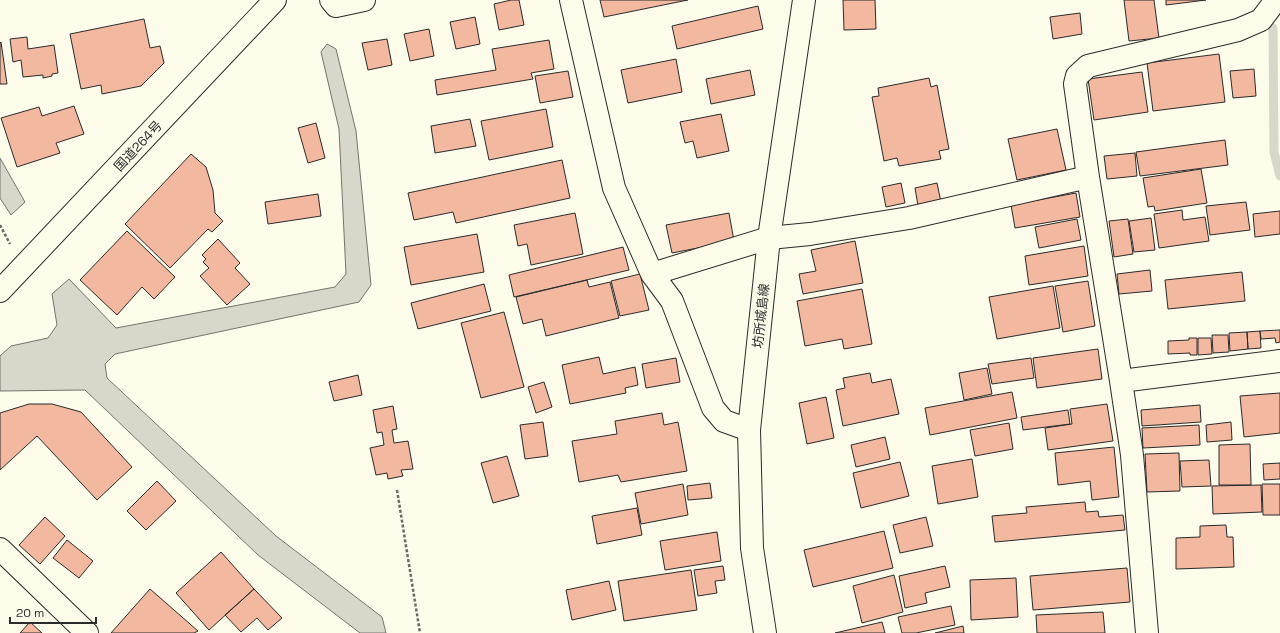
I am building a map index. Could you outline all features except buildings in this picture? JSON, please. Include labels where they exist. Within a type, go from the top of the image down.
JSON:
[{"type":"main road","name":"国道264号","points":[[0,291],[275,0]]},
{"type":"main road","points":[[330,0],[336,6],[364,0]]},
{"type":"main road","points":[[572,0],[614,188],[652,274],[672,301],[713,408],[724,421],[749,430]]},
{"type":"main road","name":"坊所城島線","points":[[765,633],[752,548],[749,430],[769,238],[804,0]]},
{"type":"main road","points":[[1147,633],[1132,455],[1088,177],[1075,84],[1077,76],[1088,66],[1238,30],[1261,20],[1276,0]]},
{"type":"main road","points":[[652,274],[769,238],[810,234],[909,218],[1088,177]]},
{"type":"main road","points":[[1121,381],[1280,361]]},
{"type":"main road","points":[[0,549],[87,633]]},
{"type":"path","points":[[397,490],[420,633]]},
{"type":"shaded area","points":[[327,44],[336,49],[356,131],[371,285],[359,302],[115,354],[105,364],[107,378],[276,536],[382,617],[386,633],[360,633],[258,555],[85,390],[0,391],[0,356],[11,346],[48,338],[57,325],[52,294],[69,279],[116,328],[335,287],[346,274],[339,129],[321,52]]},
{"type":"shaded area","points":[[0,158],[25,202],[11,215],[0,198]]},
{"type":"waterway","points":[[1273,28],[1274,152],[1280,176]]}]
